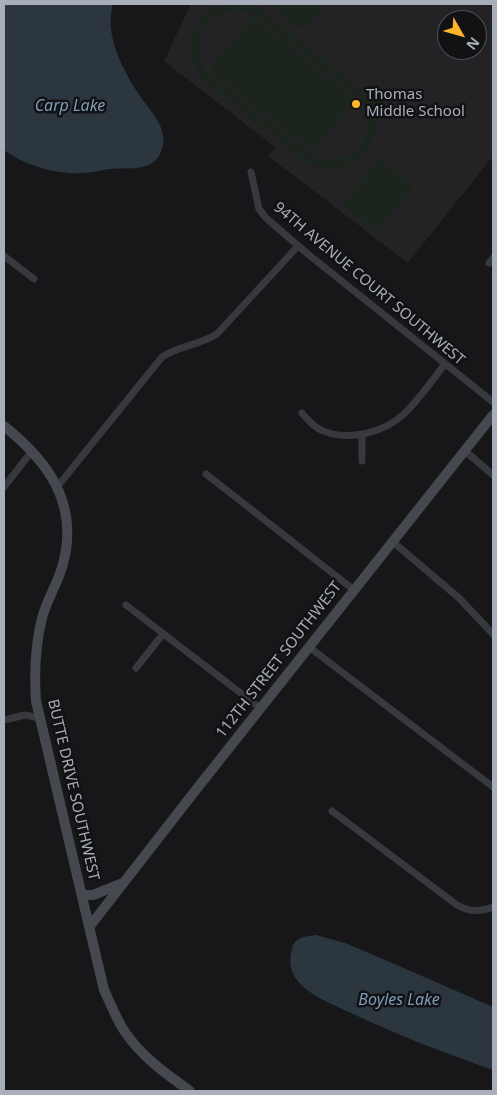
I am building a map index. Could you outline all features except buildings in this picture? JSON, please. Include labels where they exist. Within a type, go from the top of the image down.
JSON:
[{"type":"street","name":"94TH AVENUE COURT SOUTHWEST","points":[[250,172],[259,209],[266,218],[444,365],[493,402]]},
{"type":"street","points":[[57,487],[162,357],[169,352],[217,334],[298,246]]},
{"type":"street","points":[[4,256],[34,279]]},
{"type":"street","points":[[302,413],[320,429],[344,435],[362,434],[382,428],[405,413],[444,365]]},
{"type":"street","name":"112TH STREET SOUTHWEST","points":[[90,926],[260,708],[493,415]]},
{"type":"street","name":"BUTTE DRIVE SOUTHWEST","points":[[4,426],[32,451],[52,475],[63,507],[67,527],[67,539],[62,565],[43,616],[36,648],[34,675],[36,701],[104,990],[119,1022],[131,1041],[144,1054],[190,1091]]},
{"type":"street","points":[[362,434],[362,461]]},
{"type":"street","points":[[465,450],[493,475]]},
{"type":"street","points":[[4,487],[32,451]]},
{"type":"street","points":[[206,474],[354,590]]},
{"type":"street","points":[[393,542],[459,598],[493,634]]},
{"type":"street","points":[[126,605],[260,708]]},
{"type":"street","points":[[136,668],[163,634]]},
{"type":"street","points":[[309,647],[493,787]]},
{"type":"street","points":[[4,720],[25,715],[39,718]]},
{"type":"street","points":[[332,811],[457,905],[472,911],[487,910],[493,907]]},
{"type":"street","points":[[82,895],[93,895],[124,883]]},
{"type":"shaded area","name":"Thomas Middle School","points":[[191,4],[493,4],[493,156],[408,263],[268,156],[275,147],[164,61]]},
{"type":"shaded area","points":[[225,4],[254,4],[386,109],[377,121],[371,143],[366,151],[352,163],[335,168],[326,168],[308,163],[202,79],[192,57],[192,34],[197,24],[213,9]],"holes":[[[233,10],[254,15],[359,98],[366,111],[367,124],[365,136],[360,146],[351,154],[340,159],[327,160],[313,156],[208,73],[199,53],[201,34],[206,25],[222,13]]]},
{"type":"shaded area","points":[[267,4],[325,4],[306,28],[298,28]]},
{"type":"shaded area","points":[[252,17],[355,99],[313,152],[209,70]]},
{"type":"shaded area","points":[[379,159],[414,186],[378,232],[343,204]]},
{"type":"water","name":"Carp Lake","points":[[4,4],[113,4],[111,27],[116,50],[132,83],[156,118],[162,131],[163,146],[160,155],[155,161],[141,167],[73,173],[41,168],[21,160],[4,150]]},
{"type":"water","name":"Boyles Lake","points":[[316,935],[345,943],[493,1007],[493,1070],[386,1029],[329,1003],[307,990],[292,972],[291,953],[295,942],[304,937]]},
{"type":"place","name":"Thomas Middle School","points":[[356,104]]}]
